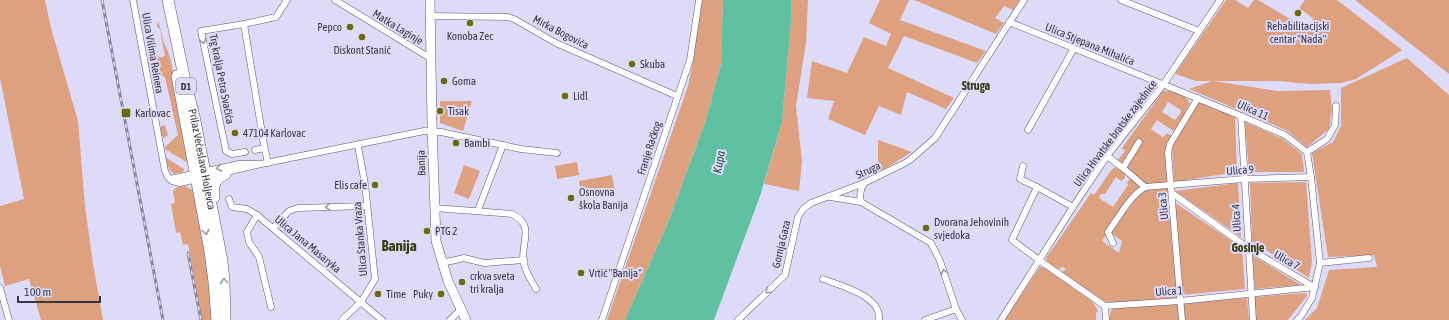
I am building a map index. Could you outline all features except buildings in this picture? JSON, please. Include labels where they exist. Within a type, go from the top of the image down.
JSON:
[{"type":"highway","name":"Prilaz Većeslava Holjevca","points":[[161,0],[201,176],[213,214],[223,273],[225,320]]},
{"type":"highway","name":"Prilaz Većeslava Holjevca","points":[[168,0],[183,75],[194,116],[214,282],[217,320]]},
{"type":"highway","points":[[213,214],[216,208],[213,194],[214,186],[218,178],[225,174]]},
{"type":"main road","name":"Banija","points":[[430,0],[430,58],[436,241],[448,281],[466,320]]},
{"type":"street","name":"Ulica Vilima Reinera","points":[[133,0],[165,171],[170,179],[177,183],[201,176]]},
{"type":"street","name":"Trg kralja Petra Svačića","points":[[245,152],[232,154],[226,151],[201,31],[276,17],[287,0]]},
{"type":"street","name":"Matka Laginje","points":[[335,0],[430,58]]},
{"type":"street","name":"Franje Račkog","points":[[602,320],[690,60],[699,0]]},
{"type":"street","name":"Struga","points":[[830,197],[864,183],[910,160],[935,138],[1024,0]]},
{"type":"street","points":[[1121,0],[1199,31]]},
{"type":"street","name":"Ulica Hrvatske bratske zajednice","points":[[1001,320],[1073,206],[1107,156],[1163,85],[1220,0]]},
{"type":"street","name":"Mirka Bogovića","points":[[429,16],[508,17],[556,43],[677,96]]},
{"type":"street","name":"Ulica Stjepana Mihalića","points":[[1010,22],[1163,85]]},
{"type":"street","points":[[244,24],[264,148],[268,163]]},
{"type":"street","points":[[1028,130],[1074,48]]},
{"type":"street","name":"Ulica 11","points":[[1163,85],[1198,98],[1285,135],[1307,152]]},
{"type":"street","name":"Ulica 3","points":[[1182,320],[1168,153],[1170,144],[1198,98]]},
{"type":"street","points":[[1296,320],[1312,298],[1320,264],[1307,152],[1327,139],[1335,125],[1336,106]]},
{"type":"street","name":"Ulica 4","points":[[1241,116],[1250,294],[1253,320]]},
{"type":"street","points":[[201,176],[225,174],[261,164],[358,146],[424,131],[432,131],[521,149],[557,153]]},
{"type":"street","points":[[1123,168],[1139,142]]},
{"type":"street","points":[[478,210],[503,145]]},
{"type":"street","name":"Ulica Stanka Vraza","points":[[342,320],[361,302],[375,279],[367,206],[358,146]]},
{"type":"street","points":[[255,150],[264,148]]},
{"type":"street","points":[[1107,156],[1145,187],[1130,200],[1108,232],[1113,243]]},
{"type":"street","points":[[201,176],[239,164],[261,164]]},
{"type":"street","points":[[1023,166],[1020,179],[1073,206]]},
{"type":"street","name":"Ulica 9","points":[[1145,187],[1244,179],[1311,177]]},
{"type":"street","points":[[860,202],[859,196],[864,183]]},
{"type":"street","points":[[1037,187],[1012,240],[1105,306],[1106,320]]},
{"type":"street","name":"Ulica 7","points":[[1172,194],[1248,248],[1315,287]]},
{"type":"street","points":[[830,197],[860,202],[931,244],[940,261],[956,309],[962,320]]},
{"type":"street","name":"Gornja Gaza","points":[[738,320],[785,276],[798,217],[803,209],[830,197]]},
{"type":"street","name":"Ulica Jana Masaryka","points":[[229,199],[232,206],[247,209],[257,215],[382,320]]},
{"type":"street","points":[[273,228],[289,211],[298,208],[367,206]]},
{"type":"street","points":[[434,208],[478,210],[512,214],[519,218],[524,223],[526,230],[525,267],[536,289]]},
{"type":"street","points":[[257,215],[247,232],[249,242],[259,257],[271,307]]},
{"type":"street","points":[[442,264],[464,258],[484,263],[524,260]]},
{"type":"street","points":[[1320,264],[1369,258]]},
{"type":"street","points":[[823,279],[865,296],[874,305],[880,315],[879,320]]},
{"type":"street","name":"Ulica 1","points":[[1105,306],[1180,301],[1315,287]]},
{"type":"street","points":[[0,288],[9,320]]},
{"type":"street","points":[[450,320],[461,309]]},
{"type":"street","points":[[925,320],[956,309]]},
{"type":"shaded area","points":[[0,0],[45,0],[51,28],[78,121],[85,206],[103,320],[41,320],[29,279],[5,286],[0,266],[0,206],[24,199],[0,78]]},
{"type":"shaded area","points":[[701,0],[723,0],[721,64],[706,120],[667,225],[625,320],[607,320],[688,86],[693,61]]},
{"type":"shaded area","points":[[791,0],[808,0],[806,43],[796,106],[802,161],[799,191],[764,184],[782,122],[791,21]]},
{"type":"shaded area","points":[[880,0],[909,0],[900,20],[986,51],[977,63],[904,36],[888,68],[954,98],[946,109],[907,92],[901,115],[879,106],[865,135],[828,119],[834,101],[807,98],[812,61],[847,73],[864,37],[886,46],[891,34],[869,23]]},
{"type":"shaded area","points":[[914,0],[1020,0],[1013,10],[1004,6],[995,18],[1004,23],[996,34]]},
{"type":"shaded area","points":[[1226,0],[1235,0],[1248,8],[1254,0],[1258,0],[1302,26],[1304,23],[1309,26],[1314,21],[1312,20],[1313,18],[1299,8],[1305,0],[1337,0],[1402,50],[1356,79],[1341,83],[1310,84],[1277,81],[1214,81],[1277,91],[1330,90],[1332,109],[1329,129],[1307,147],[1286,130],[1189,89],[1212,81],[1196,81],[1175,74]]},
{"type":"shaded area","points":[[1355,0],[1449,0],[1449,74]]},
{"type":"shaded area","points":[[159,23],[164,43],[171,61],[189,161],[188,163],[165,149],[165,147],[178,135],[165,77],[151,71],[146,63],[153,59],[165,56],[160,29],[157,27],[157,24]]},
{"type":"shaded area","points":[[1407,58],[1449,95],[1449,320],[1305,320],[1317,308],[1329,270],[1377,267],[1374,255],[1328,257],[1312,153],[1333,142],[1341,126],[1341,88]]},
{"type":"shaded area","points":[[155,82],[159,85],[159,94],[155,95],[151,87]]},
{"type":"shaded area","points":[[1163,91],[1171,91],[1186,98],[1190,104],[1175,132],[1157,120],[1151,129],[1163,137],[1167,133],[1172,136],[1169,181],[1167,184],[1147,185],[1117,161],[1125,151],[1122,148]],"holes":[[[1168,102],[1181,110],[1180,114],[1175,120],[1162,112]]]},
{"type":"shaded area","points":[[440,101],[472,101],[463,131],[440,123]]},
{"type":"shaded area","points":[[1199,102],[1235,117],[1237,172],[1174,182],[1172,146]]},
{"type":"shaded area","points":[[1245,122],[1283,139],[1302,154],[1304,172],[1249,172]]},
{"type":"shaded area","points":[[165,125],[168,135],[164,138],[160,134],[161,126]]},
{"type":"shaded area","points":[[878,140],[912,152],[878,173]]},
{"type":"shaded area","points":[[165,157],[184,169],[183,172],[174,174],[169,168]]},
{"type":"shaded area","points":[[577,162],[579,175],[557,179],[555,166]]},
{"type":"shaded area","points":[[464,165],[480,171],[469,199],[454,193]]},
{"type":"shaded area","points":[[1117,167],[1125,173],[1125,178],[1121,181],[1116,177],[1105,194],[1101,194],[1099,198],[1113,207],[1128,185],[1127,182],[1131,178],[1141,187],[1130,199],[1102,241],[1119,253],[1122,241],[1111,233],[1130,202],[1143,189],[1168,188],[1178,296],[1177,299],[1115,304],[1100,300],[1062,273],[1066,269],[1062,267],[1058,270],[1047,262],[1046,258],[1091,193],[1094,195],[1113,168]]},
{"type":"shaded area","points":[[612,175],[615,191],[581,196],[579,181]]},
{"type":"shaded area","points":[[1306,182],[1312,261],[1309,278],[1252,241],[1250,183]]},
{"type":"shaded area","points":[[1238,183],[1241,237],[1175,191]]},
{"type":"shaded area","points":[[185,186],[193,190],[206,250],[215,320],[202,320],[188,244],[183,245],[180,232],[176,233],[171,204],[175,203],[173,191],[177,187]]},
{"type":"shaded area","points":[[1174,202],[1242,248],[1245,289],[1181,295]]},
{"type":"shaded area","points":[[1252,255],[1301,285],[1255,289]]},
{"type":"shaded area","points":[[1040,267],[1046,268],[1068,282],[1091,300],[1096,306],[1098,312],[1096,313],[1096,320],[1004,320]]},
{"type":"shaded area","points":[[1304,293],[1307,294],[1307,296],[1288,320],[1254,320],[1253,298]]},
{"type":"shaded area","points":[[1247,298],[1249,320],[1184,320],[1182,303]]},
{"type":"shaded area","points":[[1174,302],[1178,304],[1180,320],[1109,320],[1111,311],[1116,306]]},
{"type":"water","name":"Kupa","points":[[723,0],[791,0],[791,21],[782,122],[760,196],[714,320],[625,320],[667,225],[706,120],[721,64]]},
{"type":"railway","points":[[102,0],[163,320]]},
{"type":"railway","points":[[188,253],[201,320]]},
{"type":"place","name":"Rehabilitacijski centar \"Nada\"","points":[[1298,13]]},
{"type":"place","name":"Konoba Zec","points":[[470,23]]},
{"type":"place","name":"Pepco","points":[[350,27]]},
{"type":"place","name":"Diskont Stanić","points":[[362,37]]},
{"type":"place","name":"Skuba","points":[[632,64]]},
{"type":"place","name":"Goma","points":[[444,81]]},
{"type":"place","name":"Lidl","points":[[565,96]]},
{"type":"place","name":"Tisak","points":[[440,111]]},
{"type":"place","name":"Karlovac","points":[[126,113]]},
{"type":"place","name":"47104 Karlovac","points":[[235,133]]},
{"type":"place","name":"Bambi","points":[[456,143]]},
{"type":"place","name":"Elis cafe","points":[[375,185]]},
{"type":"place","name":"Osnovna škola Banija","points":[[571,198]]},
{"type":"place","name":"Dvorana Jehovinih svjedoka","points":[[926,228]]},
{"type":"place","name":"PTG 2","points":[[427,231]]},
{"type":"place","name":"Vrtić \"Banija\"","points":[[581,273]]},
{"type":"place","name":"crkva sveta tri kralja","points":[[462,282]]},
{"type":"place","name":"Time","points":[[378,294]]},
{"type":"place","name":"Puky","points":[[441,294]]},
{"type":"district","name":"Struga","points":[[976,86]]},
{"type":"district","name":"Banija","points":[[399,246]]},
{"type":"district","name":"Gosinje","points":[[1248,248]]}]
